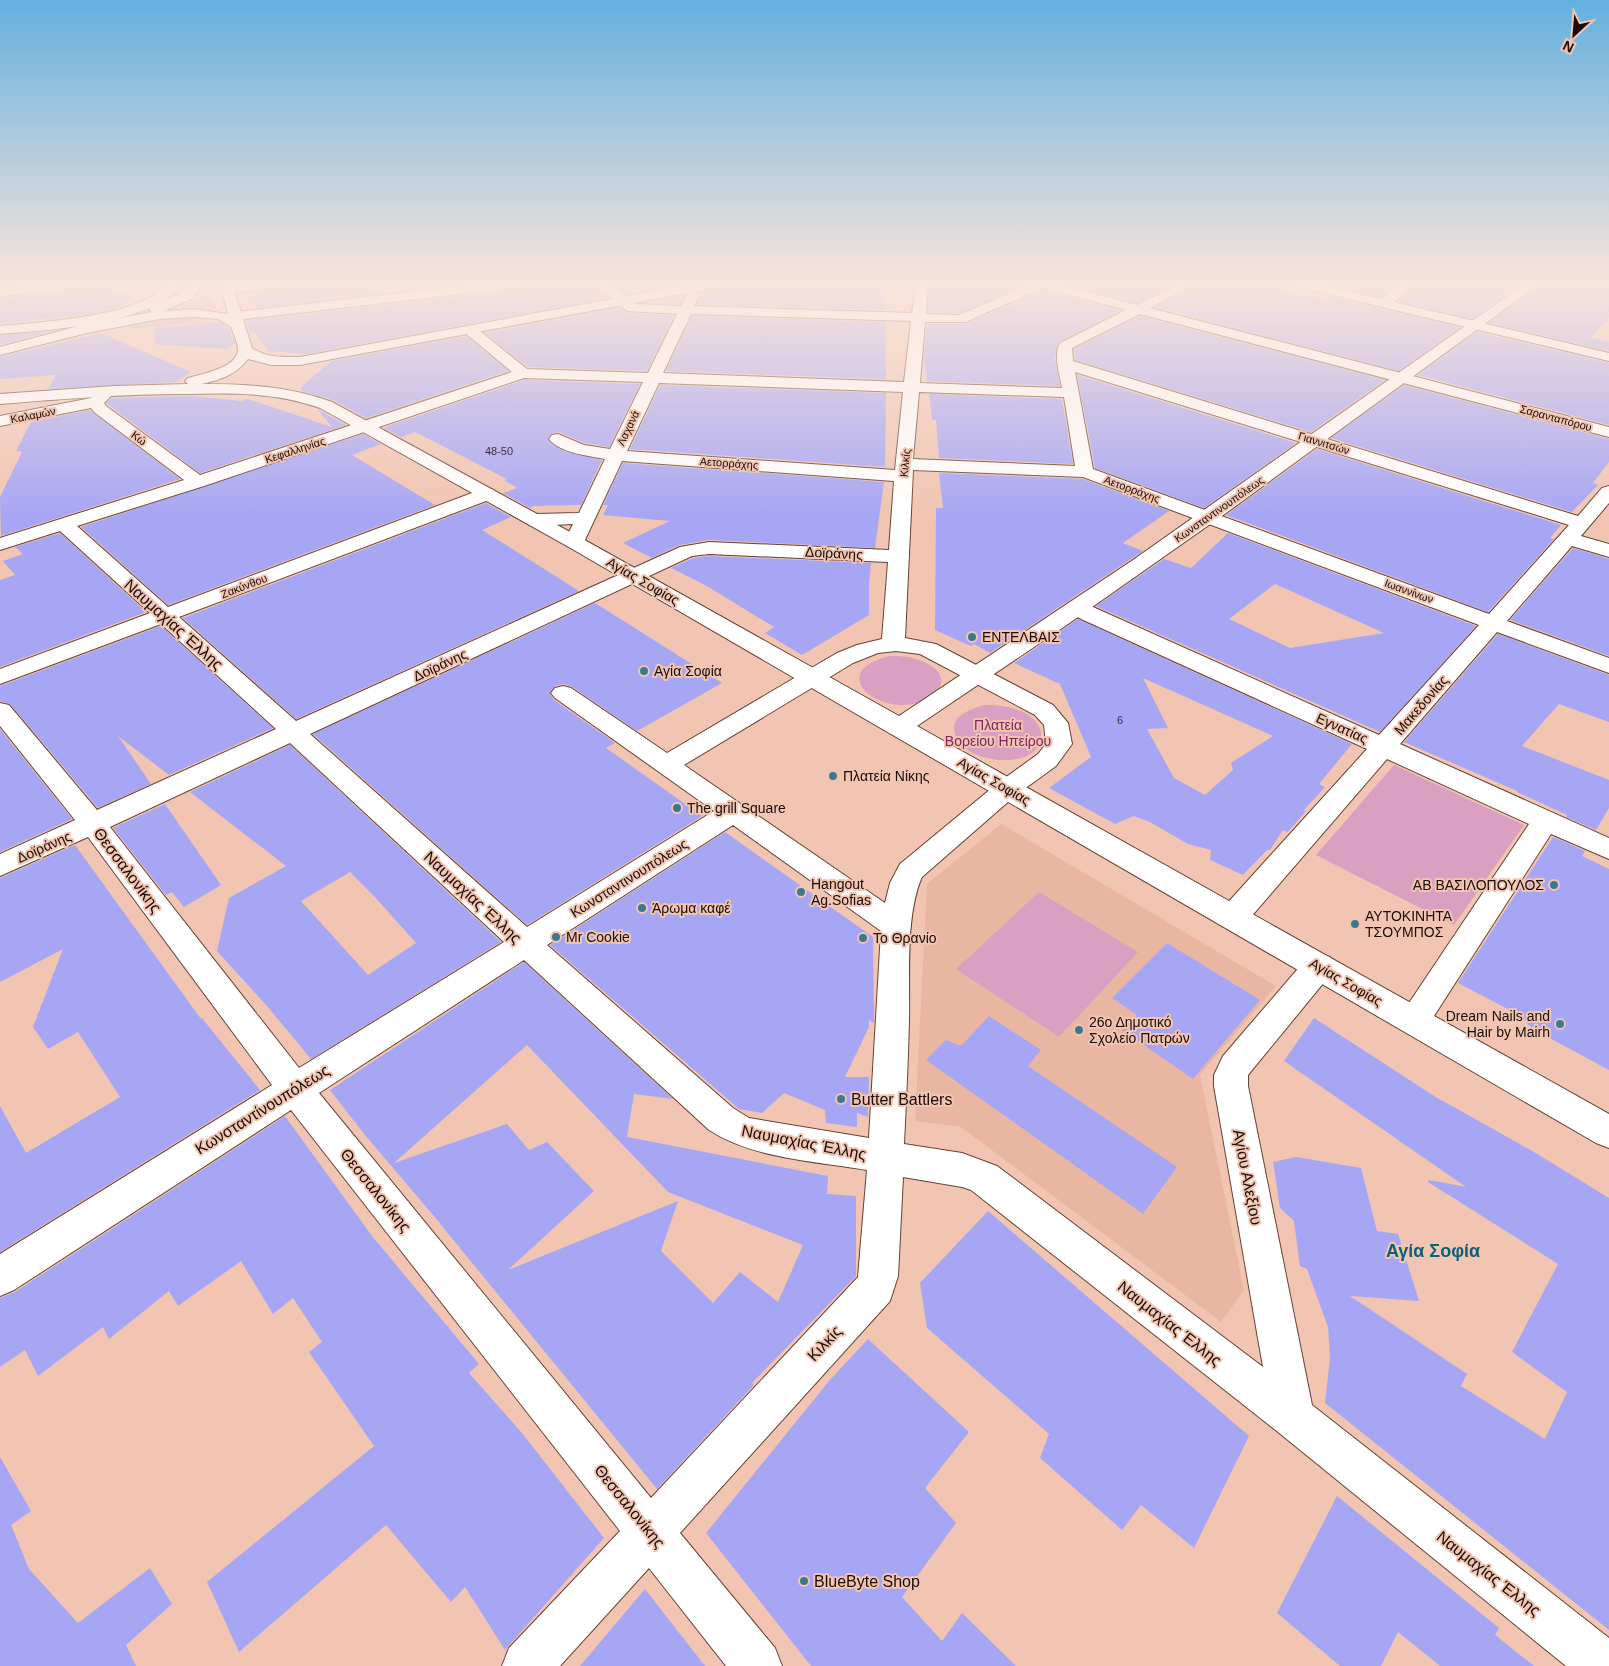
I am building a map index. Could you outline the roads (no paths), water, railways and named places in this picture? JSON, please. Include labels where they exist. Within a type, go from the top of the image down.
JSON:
[{"type":"street","points":[[0,399],[18,397],[102,397],[200,380],[216,375],[241,361]]},
{"type":"street","points":[[272,361],[302,361]]},
{"type":"street","points":[[313,361],[296,369],[290,378],[326,406]]},
{"type":"street","points":[[508,361],[523,373],[1072,393]]},
{"type":"street","name":"Λαχανά","points":[[574,542],[660,361]]},
{"type":"street","name":"Κιλκίς","points":[[892,644],[904,470],[915,361]]},
{"type":"street","points":[[1066,361],[1085,472]]},
{"type":"street","name":"Σαρανταπόρου","points":[[1338,361],[1609,432]]},
{"type":"street","name":"Κωνσταντινουπόλεως","points":[[899,727],[979,675],[1208,517],[1426,361]]},
{"type":"street","name":"Γιαννιτσών","points":[[1066,364],[1316,441],[1593,514],[1609,551]]},
{"type":"street","name":"Κεφαλληνίας","points":[[0,544],[198,482],[523,373]]},
{"type":"street","points":[[155,388],[272,390],[303,396],[326,406]]},
{"type":"street","points":[[0,420],[18,397]]},
{"type":"street","name":"Καλαμών","points":[[0,420],[102,397]]},
{"type":"street","name":"Κώ","points":[[102,397],[100,409],[198,482]]},
{"type":"street","name":"Αγίας Σοφίας","points":[[326,406],[574,542],[1609,1132]]},
{"type":"street","name":"Αετορράχης","points":[[558,439],[580,450],[615,455],[904,470],[1085,472],[1208,517]]},
{"type":"street","name":"Ζακύνθου","points":[[0,677],[487,494]]},
{"type":"street","name":"Μακεδονίας","points":[[1233,917],[1493,623],[1593,514]]},
{"type":"street","name":"Ιωαννίνων","points":[[1208,517],[1609,666]]},
{"type":"street","points":[[535,520],[585,518]]},
{"type":"street","name":"Ναυμαχίας Έλλης","points":[[63,524],[525,944],[721,1119],[737,1129],[753,1135],[962,1170],[984,1178],[1293,1417],[1606,1666]]},
{"type":"street","name":"Δοϊράνης","points":[[0,866],[94,825],[681,554],[709,548],[898,556]]},
{"type":"street","name":"Εγνατίας","points":[[1076,608],[1609,849]]},
{"type":"street","name":"Κιλκίς","points":[[527,1666],[876,1287],[886,1158],[897,926],[902,885],[910,870],[1052,755],[1059,744],[1053,718],[1044,710],[928,649],[910,644],[892,644],[874,646],[859,651],[811,677],[666,765]]},
{"type":"street","points":[[563,693],[897,926]]},
{"type":"street","name":"Θεσσαλονίκης","points":[[0,710],[94,825],[294,1088],[757,1666]]},
{"type":"street","name":"Κωνσταντινουπόλεως","points":[[525,944],[733,812]]},
{"type":"street","points":[[1414,1021],[1546,820]]},
{"type":"street","name":"Κωνσταντίνουπόλεως","points":[[0,1276],[294,1088],[525,944]]},
{"type":"street","name":"Αγίου Αλεξίου","points":[[1293,1417],[1233,1096],[1231,1075],[1234,1066],[1319,966]]},
{"type":"place","name":"ΕΝΤΕΛΒΑΙΣ","points":[[972,637]]},
{"type":"place","name":"Αγία Σοφία","points":[[644,671]]},
{"type":"place","name":"Πλατεία Νίκης","points":[[833,776]]},
{"type":"place","name":"The grill Square","points":[[677,808]]},
{"type":"place","name":"ΑΒ ΒΑΣΙΛΟΠΟΥΛΟΣ","points":[[1554,885]]},
{"type":"place","name":"Hangout Ag.Sofias","points":[[801,892]]},
{"type":"place","name":"Άρωμα καφέ","points":[[642,908]]},
{"type":"place","name":"ΑΥΤΟΚΙΝΗΤΑ ΤΣΟΥΜΠΟΣ","points":[[1355,924]]},
{"type":"place","name":"Mr Cookie","points":[[556,937]]},
{"type":"place","name":"Το Θρανίο","points":[[863,938]]},
{"type":"place","name":"Dream Nails and Hair by Mairh","points":[[1560,1024]]},
{"type":"place","name":"26ο Δημοτικό Σχολείο Πατρών","points":[[1079,1030]]},
{"type":"place","name":"Butter Battlers","points":[[841,1099]]},
{"type":"place","name":"BlueByte Shop","points":[[804,1581]]},
{"type":"district","name":"Αγία Σοφία","points":[[1433,1251]]},
{"type":"park label","name":"Πλατεία Βορείου Ηπείρου","points":[[998,734]]}]
